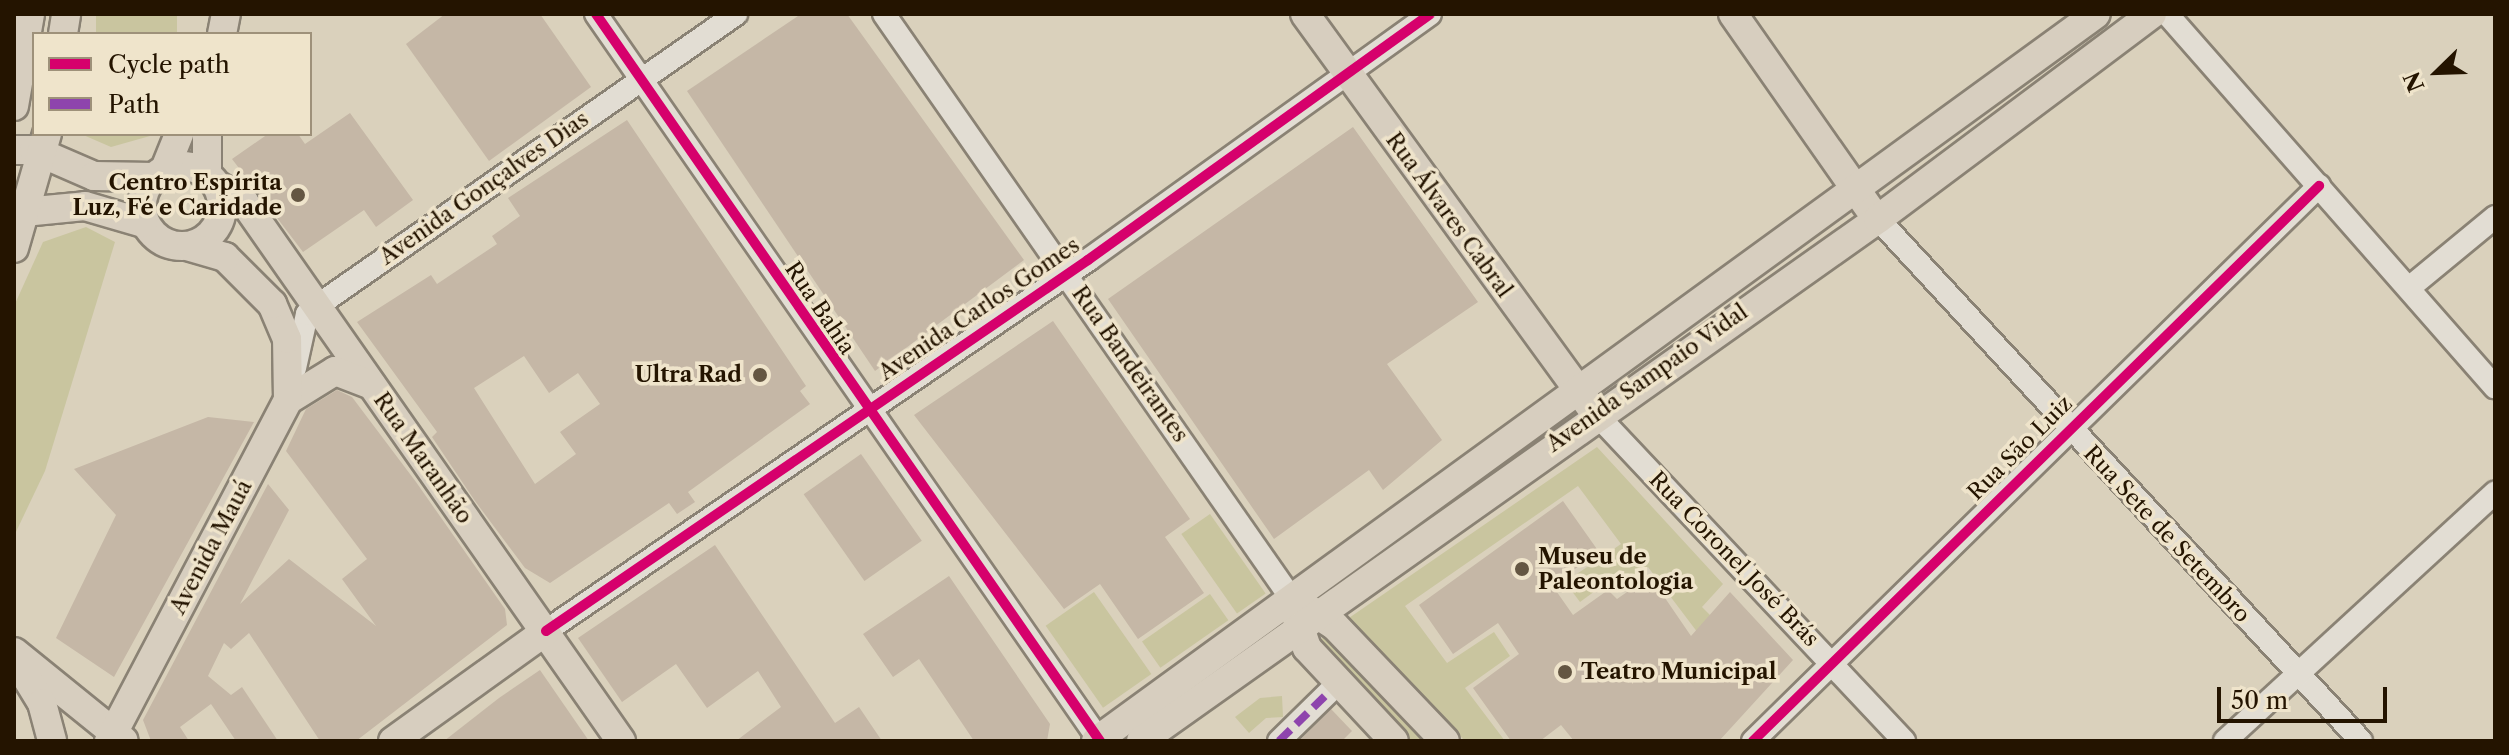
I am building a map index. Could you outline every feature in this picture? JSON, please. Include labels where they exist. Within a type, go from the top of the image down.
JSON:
[{"type":"main road","points":[[14,106],[30,14]]},
{"type":"main road","name":"Rua Álvares Cabral","points":[[1305,14],[1587,403]]},
{"type":"main road","points":[[1733,14],[1878,219]]},
{"type":"main road","name":"Avenida Sampaio Vidal","points":[[1141,741],[1301,612],[1587,403],[1856,192],[2096,14]]},
{"type":"main road","name":"Avenida Sampaio Vidal","points":[[1587,403],[1878,219],[2152,14]]},
{"type":"main road","points":[[143,223],[159,173],[178,136]]},
{"type":"main road","points":[[21,214],[85,206],[143,223],[154,237],[191,247],[221,215],[212,179],[207,136]]},
{"type":"main road","points":[[14,248],[21,214],[45,145]]},
{"type":"main road","points":[[14,150],[45,145],[94,176],[159,173],[212,179]]},
{"type":"main road","name":"Rua Maranhão","points":[[212,179],[244,202],[621,741]]},
{"type":"main road","name":"Avenida Mauá","points":[[116,738],[288,400],[290,360],[281,321],[254,283],[215,251],[191,247]]},
{"type":"main road","points":[[288,400],[335,371],[372,385]]},
{"type":"main road","points":[[1301,612],[1307,648],[1394,741]]},
{"type":"main road","points":[[1301,612],[1445,741]]},
{"type":"main road","name":"Avenida Sampaio Vidal","points":[[1098,740],[1301,612]]},
{"type":"main road","name":"Avenida Carlos Gomes","points":[[393,741],[546,631]]},
{"type":"main road","points":[[14,652],[116,738]]},
{"type":"main road","points":[[14,658],[42,703],[52,741]]},
{"type":"street","name":"Rua Bahia","points":[[596,14],[866,410],[1098,740]]},
{"type":"street","name":"Avenida Gonçalves Dias","points":[[317,306],[736,14]]},
{"type":"street","name":"Rua Bandeirantes","points":[[884,14],[1301,612]]},
{"type":"street","name":"Avenida Carlos Gomes","points":[[546,631],[1067,274],[1348,76],[1430,14]]},
{"type":"street","points":[[2167,14],[2495,387]]},
{"type":"street","name":"Rua São Luiz","points":[[1753,741],[2067,428],[2319,186]]},
{"type":"street","points":[[2409,288],[2495,217]]},
{"type":"street","name":"Rua Sete de Setembro","points":[[1878,219],[2067,428],[2361,741]]},
{"type":"street","points":[[288,400],[307,314],[317,306]]},
{"type":"street","name":"Rua Coronel José Brás","points":[[1587,403],[1904,741]]},
{"type":"street","points":[[2225,741],[2495,493]]},
{"type":"street","points":[[1279,741],[1330,691]]},
{"type":"shaded area","points":[[96,14],[177,14],[177,32],[96,32]]},
{"type":"shaded area","points":[[86,136],[150,136],[111,147]]},
{"type":"shaded area","points":[[86,227],[115,242],[45,471],[14,536],[14,306],[43,242]]},
{"type":"shaded area","points":[[1597,447],[1723,584],[1702,607],[1713,618],[1698,633],[1648,567],[1617,589],[1610,580],[1580,602],[1565,582],[1621,544],[1578,486],[1405,606],[1447,663],[1494,632],[1510,656],[1465,688],[1505,741],[1465,741],[1346,620]]},
{"type":"shaded area","points":[[1210,514],[1266,593],[1237,614],[1181,534]]},
{"type":"shaded area","points":[[1094,592],[1151,674],[1103,708],[1046,626]]},
{"type":"shaded area","points":[[1210,594],[1228,620],[1160,668],[1142,642]]},
{"type":"shaded area","points":[[1327,634],[1427,741],[1408,741],[1317,644]]},
{"type":"shaded area","points":[[1282,696],[1283,717],[1266,718],[1249,733],[1235,717],[1260,698]]},
{"type":"building","points":[[445,14],[540,14],[591,87],[489,161],[406,44]]},
{"type":"building","points":[[801,14],[847,14],[1024,260],[875,371],[687,91]]},
{"type":"building","points":[[350,113],[413,200],[376,227],[364,210],[303,252],[232,159],[265,136],[299,136],[305,144]]},
{"type":"building","points":[[627,120],[806,386],[800,391],[810,404],[688,492],[695,502],[677,514],[669,503],[550,583],[525,568],[475,501],[432,437],[437,432],[357,322],[431,275],[437,284],[497,244],[492,236],[520,216],[508,198]],"holes":[[[524,356],[549,393],[578,373],[600,404],[560,432],[576,454],[535,484],[474,388]]]},
{"type":"building","points":[[1353,127],[1478,302],[1387,364],[1442,440],[1383,490],[1369,470],[1274,539],[1108,299]]},
{"type":"building","points":[[1053,321],[1190,519],[1165,537],[1204,593],[1138,639],[1100,584],[1064,609],[914,415]]},
{"type":"building","points":[[337,390],[352,397],[416,482],[505,609],[507,625],[356,741],[320,741],[249,633],[231,649],[224,643],[208,676],[231,695],[242,687],[278,741],[236,741],[211,704],[180,727],[189,741],[151,741],[143,720],[268,484],[289,510],[240,604],[289,559],[376,626],[342,579],[367,559],[286,451],[306,409]]},
{"type":"building","points":[[208,417],[254,422],[114,677],[56,638],[116,515],[74,469]]},
{"type":"building","points":[[861,454],[922,541],[864,581],[804,494]]},
{"type":"building","points":[[1563,501],[1599,552],[1552,585],[1573,615],[1608,590],[1617,599],[1650,576],[1691,636],[1730,592],[1793,660],[1719,741],[1574,741],[1561,725],[1540,741],[1511,741],[1473,688],[1519,654],[1498,623],[1453,654],[1419,605]]},
{"type":"building","points":[[715,545],[835,723],[859,707],[882,741],[736,741],[781,707],[758,671],[707,708],[676,664],[622,702],[578,638]]},
{"type":"building","points":[[949,576],[1050,724],[1047,741],[974,741],[919,659],[893,677],[863,634]]},
{"type":"building","points":[[540,670],[589,741],[444,741],[499,698]]},
{"type":"building","points":[[1331,709],[1352,731],[1342,741],[1299,741]]},
{"type":"marked path","points":[[1279,741],[1330,691]]},
{"type":"cycle path","points":[[596,14],[1100,741]]},
{"type":"cycle path","points":[[546,631],[1088,260],[1430,14]]},
{"type":"cycle path","points":[[1753,741],[2319,186]]},
{"type":"place","name":"Centro Espírita Luz, Fé e Caridade","points":[[298,195]]},
{"type":"place","name":"Ultra Rad","points":[[760,375]]},
{"type":"place","name":"Museu de Paleontologia","points":[[1522,569]]},
{"type":"place","name":"Teatro Municipal","points":[[1565,672]]}]
